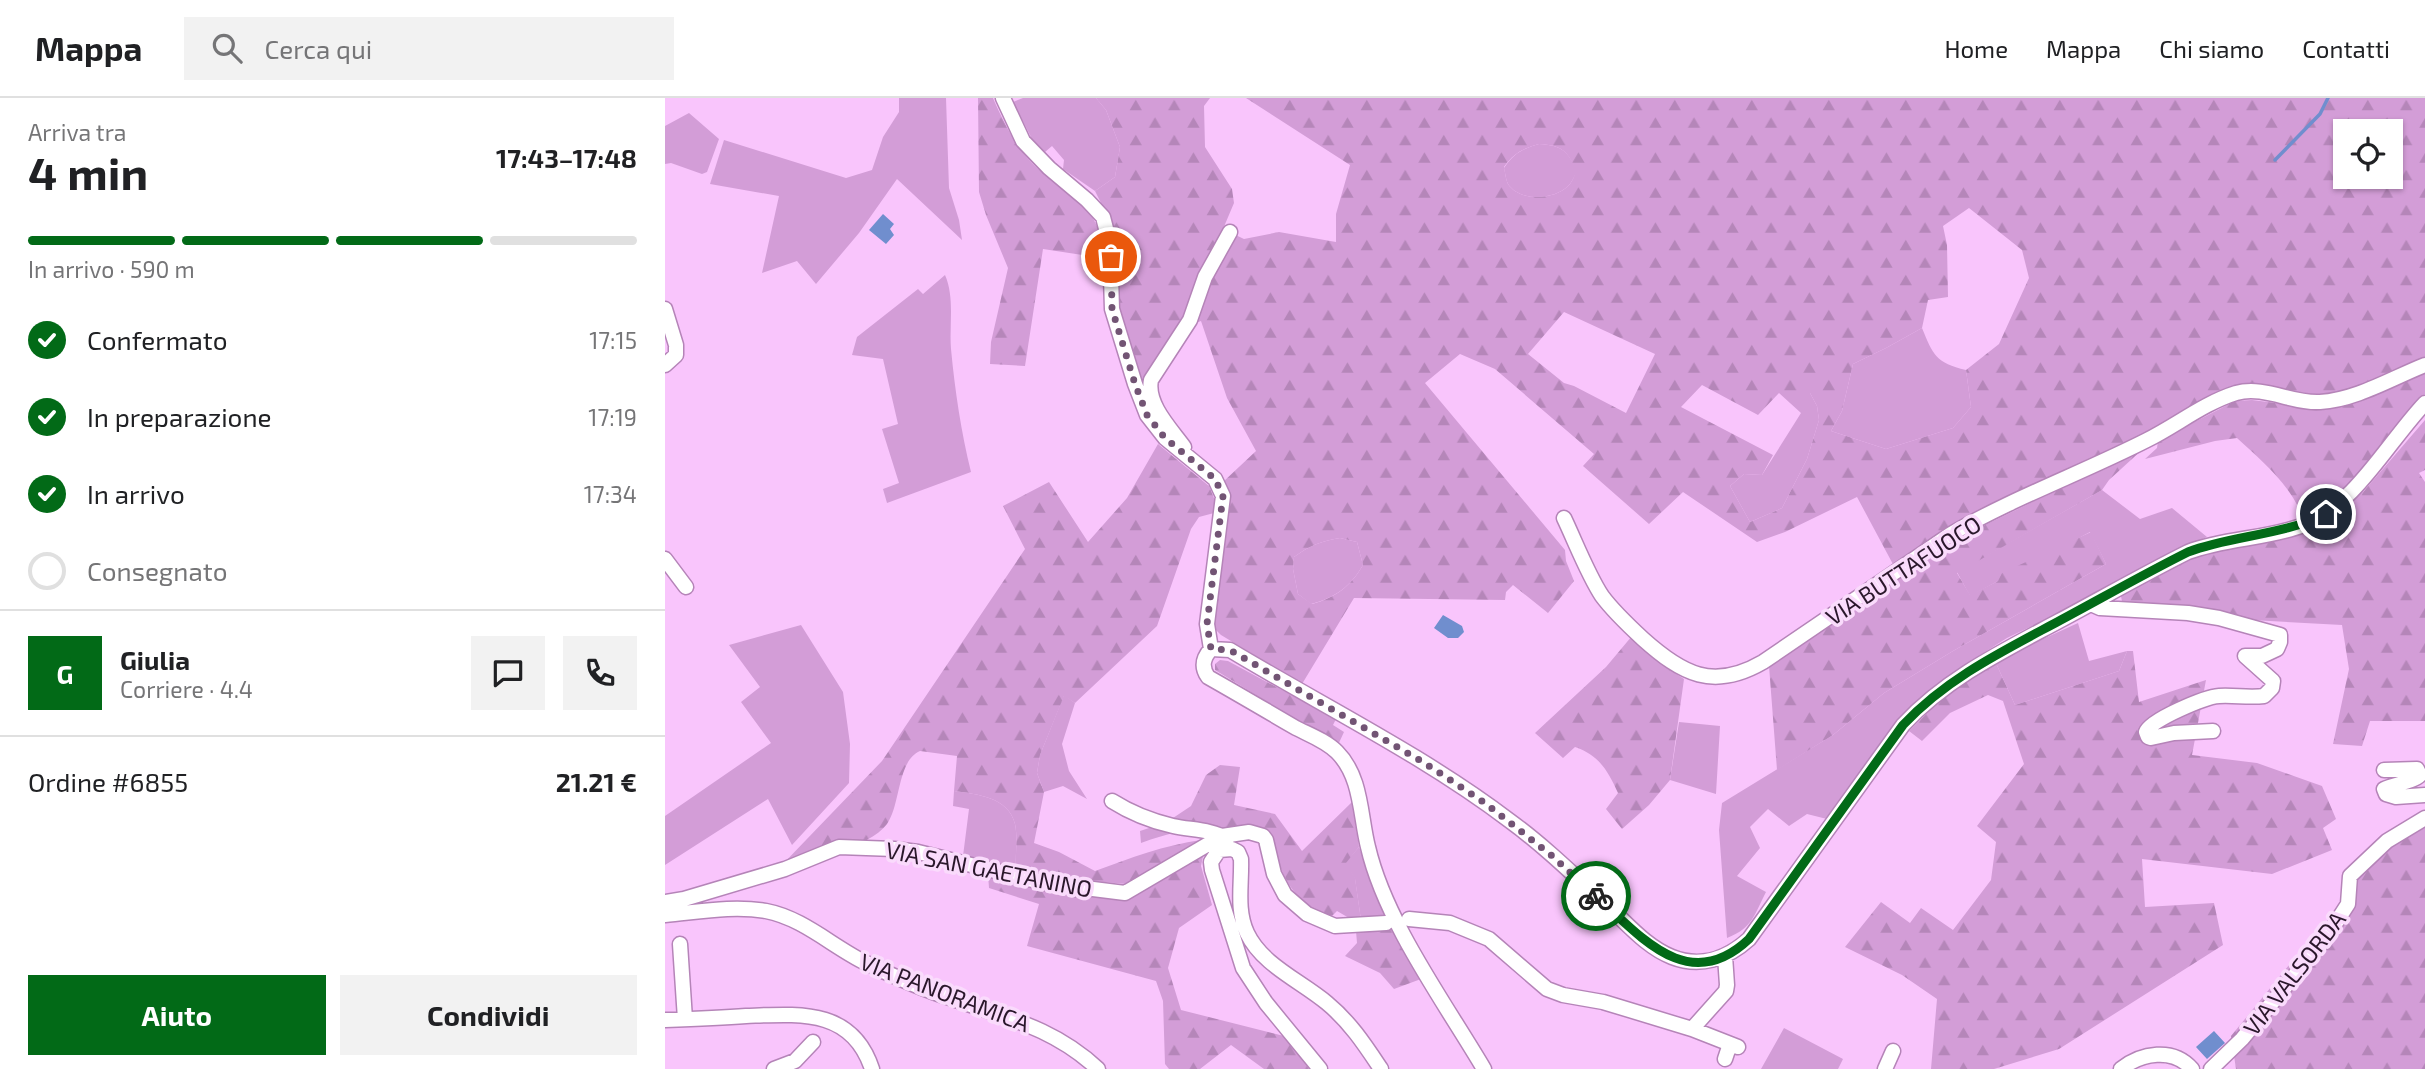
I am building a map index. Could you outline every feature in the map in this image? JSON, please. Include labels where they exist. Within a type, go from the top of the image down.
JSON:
[{"type":"street","points":[[1003,98],[1023,141],[1103,218],[1110,244],[1112,309],[1147,415],[1165,438],[1215,479],[1223,496],[1207,624],[1211,649]]},
{"type":"street","points":[[1195,463],[1155,405],[1149,388],[1151,380],[1190,320],[1205,277],[1230,232]]},
{"type":"street","points":[[665,309],[676,345],[675,355],[665,365]]},
{"type":"street","name":"VIA BUTTAFUOCO","points":[[1564,518],[1601,595],[1630,628],[1666,659],[1687,672],[1722,677],[1747,671],[1763,662],[1980,517],[2149,439],[2216,400],[2239,392],[2272,394],[2319,402],[2348,396],[2425,365]]},
{"type":"street","points":[[1484,1069],[1374,870],[1357,790],[1349,768],[1329,746],[1208,677],[1203,662],[1211,649],[1230,650],[1475,795],[1551,855],[1654,949],[1683,961],[1713,961],[1737,950],[1749,939],[1896,733],[1919,707],[1951,682],[1993,656],[2163,564],[2209,544],[2287,530],[2326,514],[2351,491],[2425,402]]},
{"type":"street","points":[[665,559],[686,587]]},
{"type":"street","points":[[2091,604],[2100,608],[2187,612],[2280,635],[2277,649],[2262,656],[2245,656],[2273,681],[2273,688],[2264,696],[2217,696],[2149,725],[2146,732],[2151,738],[2174,733],[2213,731]]},
{"type":"street","points":[[2384,770],[2417,769],[2420,775],[2416,779],[2398,782],[2384,789],[2386,794],[2396,797],[2425,795]]},
{"type":"street","name":"VIA SAN GAETANINO","points":[[1112,801],[1140,816],[1170,826],[1222,836],[1249,832],[1263,836],[1274,874],[1285,895],[1307,914],[1335,926],[1386,923]]},
{"type":"street","name":"VIA VALSORDA","points":[[2211,1069],[2242,1039],[2328,935],[2348,904],[2350,876],[2387,841],[2425,818]]},
{"type":"street","points":[[1222,836],[1231,842],[1233,849]]},
{"type":"street","name":"VIA SAN GAETANINO","points":[[665,902],[684,899],[785,869],[839,846],[918,852],[1045,883],[1125,893],[1222,836]]},
{"type":"street","points":[[1320,1069],[1253,986],[1236,951],[1211,862],[1219,850],[1233,849],[1241,859],[1240,904],[1248,933],[1264,956],[1327,1002],[1346,1020],[1381,1069]]},
{"type":"street","name":"VIA PANORAMICA","points":[[665,915],[745,908],[787,917],[864,962],[946,997],[1037,1027],[1071,1045],[1098,1069]]},
{"type":"street","points":[[1406,926],[1450,923],[1468,929],[1489,939],[1547,989],[1563,995],[1603,1002],[1692,1029],[1734,1045],[1725,1059]]},
{"type":"street","points":[[680,944],[685,1019]]},
{"type":"street","points":[[1692,1029],[1725,991],[1725,956]]},
{"type":"street","points":[[665,1020],[789,1015],[821,1018],[850,1033],[862,1045],[872,1069]]},
{"type":"street","points":[[774,1069],[801,1065],[813,1042]]},
{"type":"street","points":[[1885,1069],[1893,1051]]},
{"type":"street","points":[[2121,1069],[2140,1057],[2161,1054],[2179,1059],[2192,1069]]},
{"type":"green space","points":[[899,98],[946,98],[949,188],[962,240],[897,179],[859,233],[816,284],[797,261],[762,273],[779,196],[710,184],[724,140],[846,178],[872,170],[883,137],[899,112]]},
{"type":"green space","points":[[978,98],[993,98],[1020,148],[1032,163],[1090,214],[1102,243],[1104,263],[1089,256],[1043,249],[1025,366],[990,364],[991,342],[1008,268],[979,192]]},
{"type":"green space","points":[[1023,98],[1096,98],[1106,110],[1120,147],[1115,177],[1095,191],[1063,169],[1064,160],[1052,146],[1045,152],[1033,141],[1013,102]]},
{"type":"green space","points":[[1096,98],[1210,98],[1204,106],[1205,147],[1232,189],[1234,203],[1223,229],[1244,239],[1279,232],[1336,242],[1336,214],[1350,165],[1246,98],[2425,98],[2425,359],[2343,394],[2322,397],[2246,383],[2223,391],[2166,425],[1895,568],[1857,497],[1785,532],[1757,542],[1683,492],[1649,524],[1583,466],[1594,454],[1495,369],[1460,354],[1425,383],[1565,550],[1566,561],[1574,581],[1548,613],[1513,585],[1506,592],[1505,600],[1354,598],[1302,684],[1221,635],[1214,628],[1223,482],[1256,451],[1227,398],[1201,321],[1177,330],[1140,384],[1119,306],[1120,270],[1117,242],[1095,191],[1115,177],[1120,147],[1106,110]],"holes":[[[1539,144],[1563,150],[1576,172],[1562,191],[1537,197],[1520,194],[1507,182],[1504,167],[1515,155]],[[1969,208],[2022,250],[2029,278],[1999,344],[1966,370],[1971,407],[1953,428],[1886,449],[1831,431],[1842,411],[1853,364],[1922,328],[1928,300],[1948,297],[1947,245],[1943,226]],[[1564,312],[1655,354],[1626,413],[1564,383],[1528,354]],[[1702,385],[1758,415],[1779,393],[1810,393],[1817,406],[1819,420],[1807,459],[1782,508],[1750,522],[1730,486],[1744,474],[1762,475],[1773,455],[1681,407]],[[1340,538],[1357,542],[1363,565],[1342,590],[1312,604],[1298,594],[1293,569],[1294,557],[1310,547]]]},
{"type":"green space","points":[[689,113],[719,139],[707,172],[702,174],[671,163],[665,164],[665,126]]},
{"type":"green space","points":[[1539,144],[1563,150],[1577,172],[1562,191],[1537,197],[1520,194],[1508,184],[1504,168],[1519,152]]},
{"type":"green space","points":[[945,275],[951,302],[954,380],[971,472],[887,503],[883,489],[899,483],[882,429],[898,424],[883,359],[852,355],[857,337],[918,289],[923,294]]},
{"type":"green space","points":[[1922,328],[1929,345],[1942,361],[1966,370],[1971,407],[1953,428],[1886,449],[1831,431],[1842,411],[1853,364]]},
{"type":"green space","points":[[2425,371],[2425,394],[2347,488],[2325,510],[2303,519],[2284,485],[2237,438],[2145,459],[2157,448],[2158,441],[2235,401],[2252,400],[2323,409],[2378,392]]},
{"type":"green space","points":[[1779,393],[1810,393],[1817,406],[1819,420],[1807,459],[1782,508],[1750,522],[1730,486],[1744,474],[1762,475],[1801,413]]},
{"type":"green space","points":[[2425,420],[2425,470],[2419,473],[2425,482],[2425,721],[2370,721],[2362,746],[2333,744],[2349,669],[2342,625],[2124,613],[2121,596],[2187,558],[2241,543],[2309,532],[2364,491]]},
{"type":"green space","points":[[1158,444],[1209,486],[1214,498],[1214,513],[1199,517],[1191,529],[1157,626],[1075,703],[1064,696],[1040,755],[1037,773],[1044,792],[1034,843],[1059,852],[1095,871],[1161,849],[1201,840],[1126,884],[1047,877],[1016,869],[1016,835],[1012,815],[991,798],[954,791],[957,756],[920,751],[907,764],[891,816],[878,833],[853,846],[781,866],[882,761],[1025,549],[1003,506],[1049,482],[1088,542],[1127,498]]},
{"type":"green space","points":[[2144,448],[2109,480],[2102,490],[1957,573],[1970,595],[1998,581],[2002,573],[2091,532],[2106,564],[1884,693],[1833,735],[1777,770],[1769,666],[1952,541]]},
{"type":"green space","points":[[2102,490],[2140,519],[2172,508],[2207,537],[2007,638],[1966,664],[1896,723],[1827,819],[1807,814],[1789,826],[1768,809],[1750,827],[1760,848],[1737,876],[1766,892],[1748,925],[1727,938],[1719,830],[1722,803],[1833,735],[1884,693],[2106,564],[2090,532],[1970,596],[1957,572]]},
{"type":"green space","points":[[1340,538],[1357,542],[1363,565],[1342,590],[1311,604],[1298,594],[1293,569],[1294,557],[1315,544]]},
{"type":"green space","points":[[2078,623],[2089,661],[2127,651],[2119,671],[2015,705],[1995,661]]},
{"type":"green space","points":[[801,625],[843,692],[850,744],[849,783],[792,845],[768,799],[665,865],[665,816],[771,743],[741,702],[760,687],[729,645]]},
{"type":"green space","points":[[1632,636],[1661,664],[1684,679],[1670,780],[1649,805],[1622,829],[1606,809],[1618,793],[1597,759],[1575,747],[1563,758],[1535,733],[1606,667]]},
{"type":"green space","points":[[2127,651],[2133,651],[2139,702],[2206,680],[2192,755],[2257,763],[2322,786],[2336,819],[2323,828],[2332,850],[2272,874],[2142,859],[2145,907],[2214,903],[2223,945],[2059,1049],[1994,1069],[1931,1069],[1937,999],[1902,975],[1845,947],[1881,902],[1910,923],[1921,908],[1953,930],[1991,880],[1996,842],[1977,826],[2024,764],[2003,701],[1988,695],[1950,713],[1922,741],[1909,731],[1955,686],[1995,661],[2015,705],[2119,671]]},
{"type":"green space","points":[[1220,660],[1228,661],[1336,719],[1333,725],[1344,732],[1338,745],[1215,670],[1215,664]]},
{"type":"green space","points":[[1064,695],[1075,703],[1062,744],[1069,771],[1087,799],[1063,786],[1044,792],[1037,773],[1040,755]]},
{"type":"green space","points":[[1679,722],[1720,726],[1716,794],[1670,780]]},
{"type":"green space","points":[[1220,765],[1240,767],[1234,805],[1275,814],[1302,851],[1352,802],[1359,847],[1346,863],[1355,878],[1361,920],[1349,918],[1337,911],[1332,916],[1335,921],[1309,907],[1292,889],[1280,867],[1271,839],[1206,829],[1176,833],[1141,843],[1140,831],[1167,822],[1191,806],[1206,775]]},
{"type":"green space","points":[[954,791],[991,798],[1012,815],[1016,835],[1016,869],[963,856],[969,809],[953,806]]},
{"type":"green space","points":[[2425,824],[2425,1069],[2236,1069],[2231,1036],[2294,959],[2308,969],[2347,910],[2361,871],[2390,841]]},
{"type":"green space","points":[[1359,847],[1376,894],[1391,918],[1361,920],[1355,879],[1345,863]]},
{"type":"green space","points":[[1204,852],[1201,866],[1212,905],[1179,928],[1168,968],[1181,1010],[1288,1037],[1309,1069],[1264,1069],[1231,1045],[1200,1069],[1169,1069],[1165,1064],[1163,1001],[1156,981],[1027,946],[1039,904],[989,888],[988,874],[1126,898]]},
{"type":"green space","points":[[1391,928],[1421,979],[1394,989],[1380,973],[1345,956],[1357,943],[1356,931]]},
{"type":"green space","points":[[1784,1028],[1843,1059],[1838,1069],[1761,1069]]},
{"type":"water","points":[[883,214],[894,224],[890,229],[894,235],[886,244],[869,230]]},
{"type":"water","points":[[1443,615],[1462,626],[1464,632],[1458,638],[1448,638],[1434,628]]},
{"type":"water","points":[[2214,1031],[2225,1043],[2207,1059],[2196,1047]]},
{"type":"waterway","points":[[2275,160],[2320,114],[2328,98]]},
{"type":"way so far","points":[[1111,257],[1112,309],[1147,415],[1165,438],[1215,479],[1223,496],[1207,624],[1211,649],[1230,650],[1454,781],[1513,823],[1596,896]]},
{"type":"route","points":[[1596,896],[1654,949],[1670,957],[1683,961],[1713,961],[1737,950],[1749,939],[1903,725],[1919,707],[1951,682],[1993,656],[2188,552],[2209,544],[2287,530],[2326,514]]}]
